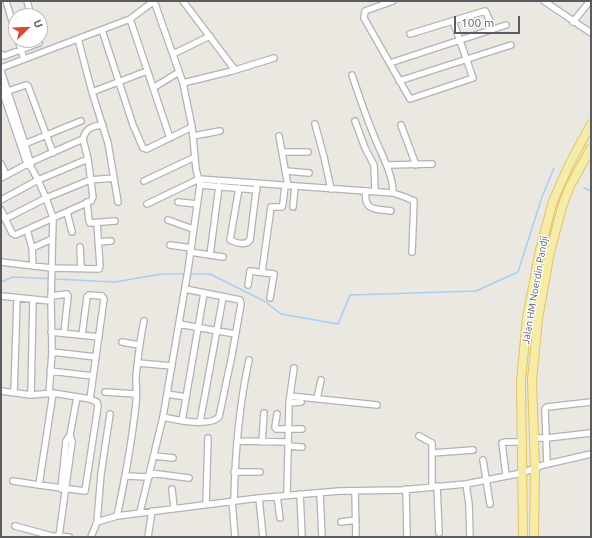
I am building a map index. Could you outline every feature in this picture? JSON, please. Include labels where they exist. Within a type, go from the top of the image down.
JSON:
[{"type":"main road","name":"Jalan HM Noerdin Pandji","points":[[522,537],[521,381],[527,318],[540,250],[553,201],[569,165],[591,124]]},
{"type":"main road","name":"Jalan HM Noerdin Pandji","points":[[534,537],[535,468],[532,380],[538,319],[550,252],[563,204],[570,186],[591,148]]},
{"type":"street","points":[[1,68],[130,19],[154,1],[183,83],[192,127],[196,169],[199,182],[197,204],[185,289],[163,417],[140,512]]},
{"type":"street","points":[[183,1],[235,70]]},
{"type":"street","points":[[393,1],[365,11],[364,18],[410,99],[473,78],[453,21]]},
{"type":"street","points":[[544,1],[591,33]]},
{"type":"street","points":[[573,22],[588,2]]},
{"type":"street","points":[[410,34],[485,11],[493,29]]},
{"type":"street","points":[[130,19],[170,138]]},
{"type":"street","points":[[390,63],[506,25]]},
{"type":"street","points":[[102,30],[133,125],[143,148],[147,149],[192,127]]},
{"type":"street","points":[[173,54],[210,36]]},
{"type":"street","points":[[78,40],[92,92],[103,125],[118,202]]},
{"type":"street","points":[[399,81],[511,45]]},
{"type":"street","points":[[1,54],[4,56],[26,48]]},
{"type":"street","points":[[41,48],[42,52]]},
{"type":"street","points":[[21,50],[24,59]]},
{"type":"street","points":[[183,83],[235,70],[274,58]]},
{"type":"street","points":[[1,71],[3,91],[30,165],[46,198],[53,218],[51,269],[51,394],[39,485]]},
{"type":"street","points":[[92,92],[147,71]]},
{"type":"street","points":[[153,88],[179,72]]},
{"type":"street","points":[[352,75],[372,131],[387,165],[393,194]]},
{"type":"street","points":[[3,91],[26,85],[28,86],[53,153]]},
{"type":"street","points":[[23,145],[81,121]]},
{"type":"street","points":[[355,121],[365,148],[374,165],[375,191]]},
{"type":"street","points":[[315,124],[331,189]]},
{"type":"street","points":[[1,210],[13,234],[27,230],[91,201],[93,197],[88,159],[83,139],[90,127],[103,125]]},
{"type":"street","points":[[401,125],[416,165]]},
{"type":"street","points":[[193,136],[220,131]]},
{"type":"street","points":[[262,272],[271,207],[282,207],[286,186],[286,172],[279,136]]},
{"type":"street","points":[[1,164],[3,177],[83,139]]},
{"type":"street","points":[[282,152],[308,152]]},
{"type":"street","points":[[144,181],[195,157]]},
{"type":"street","points":[[1,200],[38,180],[88,159]]},
{"type":"street","points":[[387,165],[432,164]]},
{"type":"street","points":[[286,172],[309,173]]},
{"type":"street","points":[[5,219],[46,198],[90,180],[114,178]]},
{"type":"street","points":[[199,182],[239,188],[295,186],[375,191],[405,197],[414,201],[412,252]]},
{"type":"street","points":[[147,204],[199,182],[257,187]]},
{"type":"street","points":[[210,255],[219,186]]},
{"type":"street","points":[[292,208],[295,186]]},
{"type":"street","points":[[239,188],[230,240],[242,243],[249,242],[250,240],[257,187]]},
{"type":"street","points":[[366,191],[365,200],[368,206],[391,211]]},
{"type":"street","points":[[87,202],[89,221],[92,223],[115,221]]},
{"type":"street","points":[[178,202],[197,204]]},
{"type":"street","points":[[67,212],[72,232]]},
{"type":"street","points":[[168,220],[193,229]]},
{"type":"street","points":[[1,262],[51,269],[98,269],[100,268],[97,223]]},
{"type":"street","points":[[27,230],[32,248],[33,266]]},
{"type":"street","points":[[32,248],[52,239]]},
{"type":"street","points":[[98,242],[111,241]]},
{"type":"street","points":[[170,245],[223,257]]},
{"type":"street","points":[[80,247],[81,268]]},
{"type":"street","points":[[248,285],[250,271],[274,274],[270,298]]},
{"type":"street","points":[[163,417],[182,421],[200,422],[214,421],[219,417],[232,355],[240,302],[238,299],[185,289]]},
{"type":"street","points":[[182,421],[204,293]]},
{"type":"street","points":[[1,296],[33,300],[67,294],[64,333]]},
{"type":"street","points":[[82,335],[87,297],[89,295],[102,296],[104,299],[90,399]]},
{"type":"street","points":[[200,422],[222,297]]},
{"type":"street","points":[[14,393],[17,298]]},
{"type":"street","points":[[32,395],[33,300]]},
{"type":"street","points":[[117,516],[126,476],[136,394],[139,345],[144,321]]},
{"type":"street","points":[[179,324],[235,334]]},
{"type":"street","points":[[51,332],[99,337]]},
{"type":"street","points":[[122,342],[139,345]]},
{"type":"street","points":[[52,352],[96,357]]},
{"type":"street","points":[[235,537],[233,501],[234,472],[239,415],[249,360]]},
{"type":"street","points":[[138,363],[172,366]]},
{"type":"street","points":[[286,495],[289,403],[294,368]]},
{"type":"street","points":[[50,371],[93,376]]},
{"type":"street","points":[[317,399],[321,380]]},
{"type":"street","points":[[1,391],[32,395],[51,394],[90,399],[97,402],[98,406],[85,491],[13,481]]},
{"type":"street","points":[[105,392],[136,394]]},
{"type":"street","points":[[167,394],[186,396]]},
{"type":"street","points":[[290,396],[377,405]]},
{"type":"street","points":[[59,536],[66,461],[72,442],[70,435],[77,397]]},
{"type":"street","points":[[289,403],[301,402]]},
{"type":"street","points":[[547,464],[547,438],[544,410],[546,408],[591,402]]},
{"type":"street","points":[[262,442],[264,413]]},
{"type":"street","points":[[91,537],[97,522],[102,468],[110,414]]},
{"type":"street","points":[[276,414],[276,428],[278,430],[302,429]]},
{"type":"street","points":[[534,438],[591,433]]},
{"type":"street","points":[[419,436],[432,443],[434,486],[439,533]]},
{"type":"street","points":[[206,504],[208,438]]},
{"type":"street","points":[[237,441],[288,444],[302,447]]},
{"type":"street","points":[[506,475],[502,443],[522,442]]},
{"type":"street","points":[[432,453],[472,450]]},
{"type":"street","points":[[97,522],[117,516],[140,512],[286,495],[406,489],[466,484],[522,472],[547,464],[591,454]]},
{"type":"street","points":[[154,456],[173,458]]},
{"type":"street","points":[[483,460],[490,504]]},
{"type":"street","points":[[234,472],[260,472]]},
{"type":"street","points":[[126,476],[149,475],[189,478]]},
{"type":"street","points":[[466,484],[469,504],[470,537]]},
{"type":"street","points":[[172,489],[174,508]]},
{"type":"street","points":[[406,489],[407,537]]},
{"type":"street","points":[[355,491],[356,537]]},
{"type":"street","points":[[320,493],[322,537]]},
{"type":"street","points":[[300,494],[302,537]]},
{"type":"street","points":[[277,496],[280,518]]},
{"type":"street","points":[[259,498],[263,537]]},
{"type":"street","points":[[148,537],[152,511]]},
{"type":"street","points":[[341,522],[356,520]]},
{"type":"street","points":[[15,526],[52,536],[69,537]]},
{"type":"waterway","points":[[190,274],[210,274],[264,301],[281,314],[338,324],[350,295],[476,291],[518,272],[542,197],[554,168]]},
{"type":"waterway","points":[[584,188],[591,191]]},
{"type":"waterway","points":[[1,282],[13,277],[115,282],[161,274],[186,274]]}]
